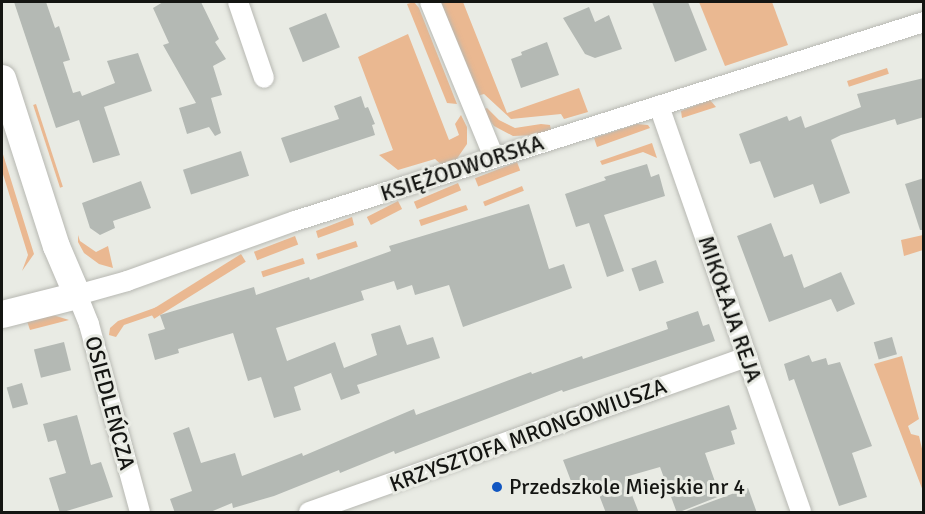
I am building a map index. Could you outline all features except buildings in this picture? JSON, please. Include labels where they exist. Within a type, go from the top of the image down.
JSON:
[{"type":"street","points":[[238,2],[264,78]]},
{"type":"street","points":[[430,2],[494,158]]},
{"type":"street","name":"KSIĘŻODWORSKA","points":[[2,314],[127,281],[295,221],[924,22]]},
{"type":"street","points":[[2,78],[56,246],[77,295]]},
{"type":"street","name":"MIKOŁAJA REJA","points":[[659,106],[801,513]]},
{"type":"street","name":"OSIEDLEŃCZA","points":[[77,295],[89,324],[140,513]]},
{"type":"street","name":"KRZYSZTOFA MRONGOWIUSZA","points":[[309,513],[747,357]]},
{"type":"shaded area","points":[[414,2],[419,8],[457,104],[447,103],[407,4]]},
{"type":"shaded area","points":[[441,2],[463,2],[507,113],[579,88],[588,112],[564,119],[561,114],[511,119],[484,94],[477,96]]},
{"type":"shaded area","points":[[699,2],[772,2],[788,45],[725,66]]},
{"type":"shaded area","points":[[408,34],[449,140],[459,135],[455,124],[461,115],[467,127],[467,144],[456,160],[444,167],[435,159],[398,170],[379,155],[393,150],[358,57]]},
{"type":"shaded area","points":[[887,68],[889,74],[849,87],[847,81]]},
{"type":"shaded area","points":[[710,100],[716,107],[682,118],[681,111]]},
{"type":"shaded area","points":[[36,104],[63,187],[60,188],[33,105]]},
{"type":"shaded area","points":[[487,108],[499,120],[515,128],[541,124],[550,125],[551,130],[537,135],[513,136],[494,126],[484,109]]},
{"type":"shaded area","points":[[637,124],[648,125],[650,128],[597,147],[594,138]]},
{"type":"shaded area","points":[[652,143],[657,158],[643,152],[602,165],[600,161]]},
{"type":"shaded area","points":[[2,151],[34,254],[22,271],[28,255],[2,171]]},
{"type":"shaded area","points":[[517,162],[520,170],[478,187],[475,178]]},
{"type":"shaded area","points":[[458,183],[461,190],[417,209],[414,202]]},
{"type":"shaded area","points":[[522,186],[524,191],[485,206],[483,202]]},
{"type":"shaded area","points":[[398,201],[402,209],[371,225],[367,217]]},
{"type":"shaded area","points":[[466,205],[468,210],[421,226],[419,220]]},
{"type":"shaded area","points":[[352,217],[354,225],[318,238],[316,231]]},
{"type":"shaded area","points":[[78,235],[80,241],[96,252],[108,246],[113,268],[99,264],[84,253],[78,242]]},
{"type":"shaded area","points":[[923,235],[923,250],[904,256],[901,240]]},
{"type":"shaded area","points":[[295,236],[298,244],[257,260],[254,252]]},
{"type":"shaded area","points":[[356,241],[358,247],[318,260],[316,254]]},
{"type":"shaded area","points":[[241,254],[246,262],[154,319],[149,311]]},
{"type":"shaded area","points":[[303,258],[305,264],[263,277],[261,272]]},
{"type":"shaded area","points":[[157,307],[159,313],[124,325],[116,337],[109,335],[110,328],[118,321]]},
{"type":"shaded area","points":[[53,315],[69,320],[30,330],[27,321]]},
{"type":"shaded area","points":[[902,356],[919,419],[908,426],[911,434],[919,436],[923,453],[923,491],[874,364]]},
{"type":"place","name":"Przedszkole Miejskie nr 4","points":[[497,487]]}]
